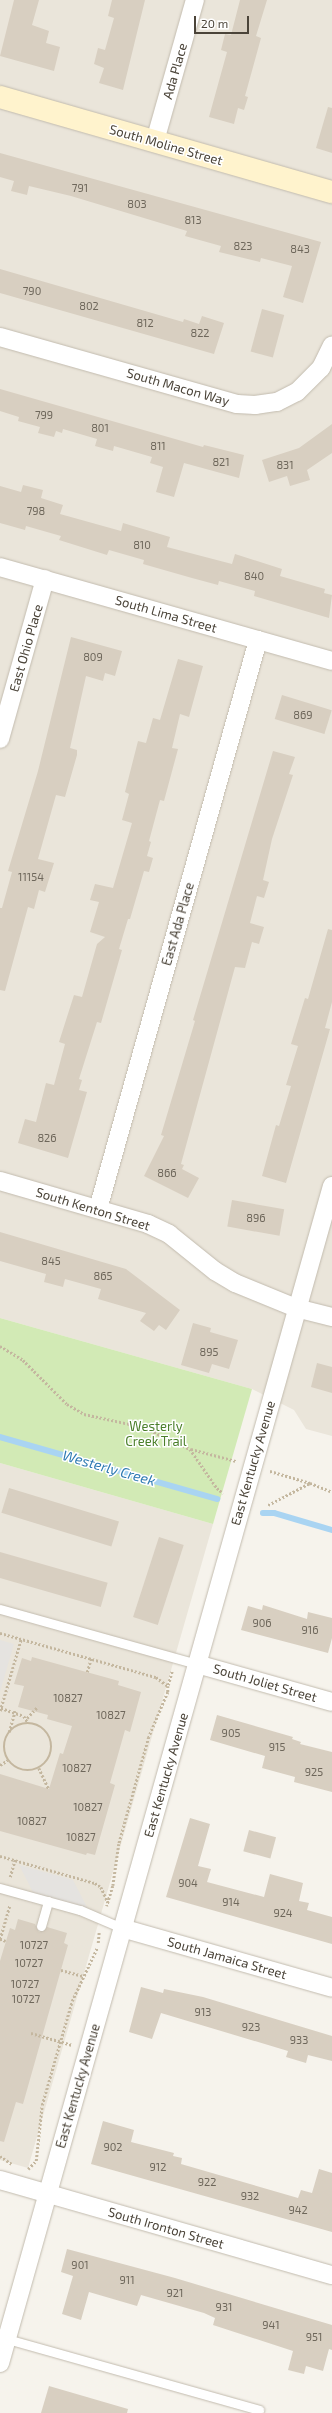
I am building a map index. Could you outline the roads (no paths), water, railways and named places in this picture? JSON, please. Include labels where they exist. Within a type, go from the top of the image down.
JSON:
[{"type":"street","name":"Ada Place","points":[[155,141],[195,0]]},
{"type":"street","name":"South Moline Street","points":[[0,97],[332,192]]},
{"type":"street","name":"South Macon Way","points":[[0,337],[237,404],[255,405],[276,402],[301,389],[321,368],[332,344]]},
{"type":"street","name":"South Lima Street","points":[[0,567],[332,660]]},
{"type":"street","name":"East Ohio Place","points":[[0,739],[45,579]]},
{"type":"street","name":"East Ada Place","points":[[98,1209],[258,640]]},
{"type":"street","name":"South Kenton Street","points":[[0,1181],[148,1224],[169,1234],[215,1271],[235,1283],[296,1308],[332,1318]]},
{"type":"street","name":"East Kentucky Avenue","points":[[0,2363],[296,1308],[332,1186]]},
{"type":"street","name":"South Joliet Street","points":[[197,1664],[332,1702]]},
{"type":"street","name":"South Jamaica Street","points":[[122,1928],[332,1988]]},
{"type":"street","name":"South Ironton Street","points":[[0,2180],[332,2275]]},
{"type":"lane","points":[[0,1609],[197,1664]]},
{"type":"lane","points":[[0,1888],[48,1901],[103,1919],[122,1928]]},
{"type":"lane","points":[[41,1926],[48,1901]]},
{"type":"lane","points":[[7,2339],[259,2410]]},
{"type":"waterway","name":"Westerly Creek","points":[[0,1437],[217,1499]]},
{"type":"waterway","name":"Westerly Creek","points":[[263,1513],[274,1513],[332,1530]]},
{"type":"park label","name":"Westerly Creek Trail","points":[[156,1434]]}]
